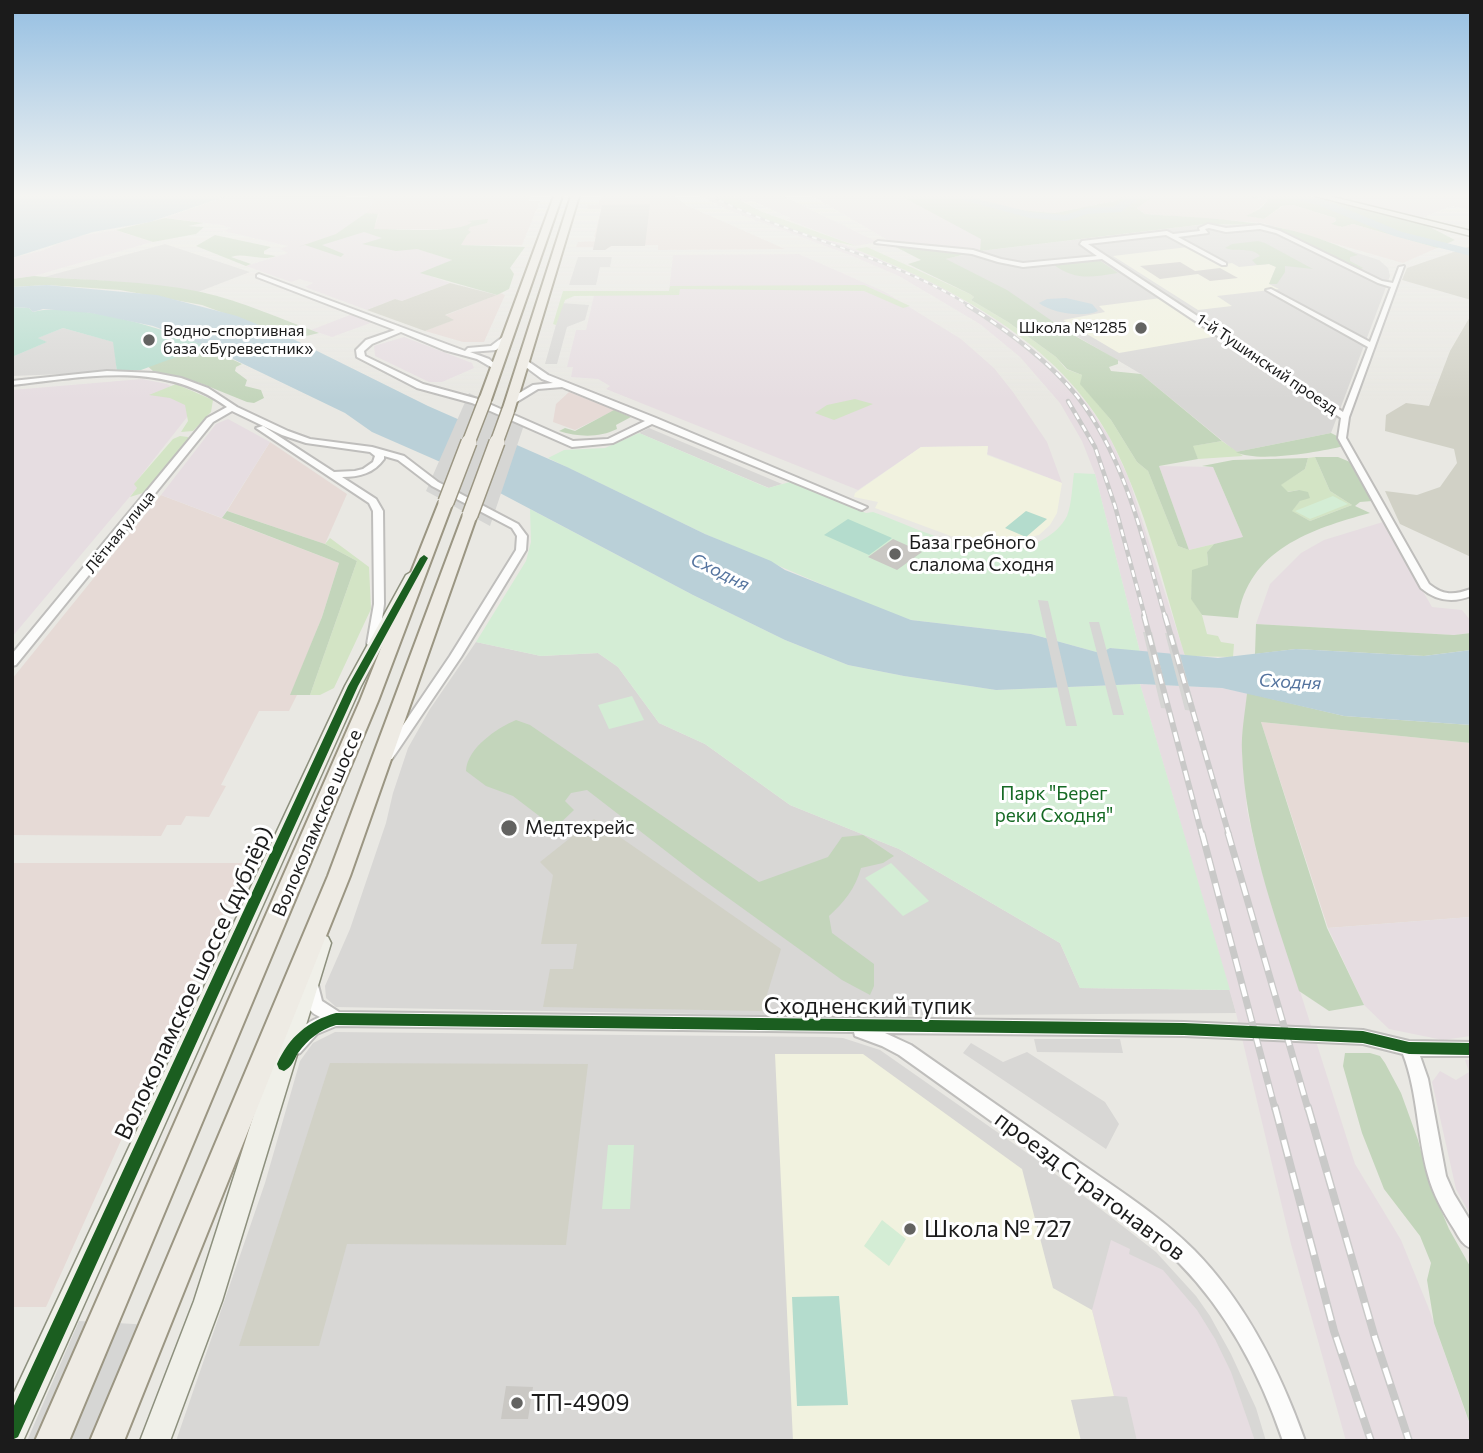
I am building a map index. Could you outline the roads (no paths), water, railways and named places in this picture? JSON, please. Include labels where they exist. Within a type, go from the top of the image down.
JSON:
[{"type":"main road","name":"Волоколамское шоссе","points":[[52,1441],[369,701],[485,400],[534,264]]},
{"type":"main road","name":"Волоколамское шоссе","points":[[107,1441],[339,876],[510,406],[554,264]]},
{"type":"street","points":[[1016,264],[1035,264]]},
{"type":"street","name":"1-й Тушинский проезд","points":[[1113,264],[1345,417]]},
{"type":"street","points":[[1343,264],[1380,282],[1395,286]]},
{"type":"street","points":[[1402,267],[1345,417],[1342,438],[1425,586],[1435,595],[1447,598],[1471,592]]},
{"type":"street","points":[[259,276],[486,360],[496,368]]},
{"type":"street","points":[[1269,290],[1371,346]]},
{"type":"street","points":[[401,330],[365,345],[360,350],[361,356],[420,386],[475,401],[562,442],[582,445],[601,443],[653,420]]},
{"type":"street","points":[[443,346],[481,351],[498,346],[507,338]]},
{"type":"street","points":[[523,362],[536,373],[862,507]]},
{"type":"street","points":[[12,383],[142,373],[174,378],[203,388],[232,408],[321,458],[333,474],[373,501],[378,511],[378,621],[370,655]]},
{"type":"street","points":[[510,406],[528,390],[543,386],[577,389]]},
{"type":"street","points":[[232,408],[297,437],[401,457],[435,484],[520,531],[524,543],[521,550],[378,771]]},
{"type":"street","name":"Лётная улица","points":[[12,662],[210,420],[232,408]]},
{"type":"street","points":[[321,458],[349,447]]},
{"type":"street","points":[[333,474],[354,474],[371,469],[380,459],[379,455],[371,450]]},
{"type":"street","name":"Волоколамское шоссе (дублёр)","points":[[12,1431],[353,686],[424,558]]},
{"type":"street","points":[[155,1441],[208,1301],[310,981],[339,876]]},
{"type":"street","points":[[310,981],[316,1005],[336,1019]]},
{"type":"street","name":"Сходненский тупик","points":[[284,1064],[307,1032],[336,1019],[1274,1032],[1378,1039],[1409,1048],[1471,1049]]},
{"type":"street","name":"проезд Стратонавтов","points":[[847,1027],[905,1050],[1122,1204],[1187,1257],[1234,1317],[1261,1360],[1276,1391],[1294,1441]]},
{"type":"street","points":[[1409,1048],[1416,1065],[1437,1175],[1447,1201],[1471,1238]]},
{"type":"water","name":"Сходня","points":[[47,285],[157,295],[237,316],[293,339],[428,406],[567,467],[705,534],[771,561],[785,570],[911,620],[1031,634],[1100,653],[1110,648],[1218,658],[1296,649],[1424,656],[1471,650],[1471,725],[1344,716],[1222,688],[1140,684],[996,690],[848,665],[785,640],[693,595],[445,464],[372,432],[345,413],[206,346],[153,326],[91,313],[43,309],[33,312],[29,308],[12,307],[12,287]]},
{"type":"water","points":[[1066,298],[1092,304],[1098,311],[1085,314],[1068,313],[1044,307],[1039,303],[1047,299]]},
{"type":"railway","points":[[884,264],[939,288],[970,306]]},
{"type":"railway","points":[[967,305],[1040,358],[1065,382],[1094,421],[1132,502],[1165,617]]},
{"type":"railway","points":[[1068,401],[1095,447],[1115,506],[1145,617]]},
{"type":"railway","points":[[1144,616],[1202,835]]},
{"type":"railway","points":[[1165,616],[1229,835]]},
{"type":"railway","points":[[1202,833],[1275,1109]]},
{"type":"railway","points":[[1228,833],[1308,1109]]},
{"type":"railway","points":[[1275,1107],[1334,1331],[1371,1441]]},
{"type":"railway","points":[[1308,1107],[1375,1338],[1409,1441]]},
{"type":"place","name":"Школа №1285","points":[[1141,328]]},
{"type":"place","name":"Водно-спортивная база «Буревестник»","points":[[149,340]]},
{"type":"place","name":"База гребного слалома Сходня","points":[[895,554]]},
{"type":"place","name":"Медтехрейс","points":[[509,828]]},
{"type":"place","name":"Школа № 727","points":[[910,1229]]},
{"type":"place","name":"ТП-4909","points":[[517,1403]]},
{"type":"park label","name":"Парк \"Берег реки Сходня\"","points":[[1054,805]]}]
